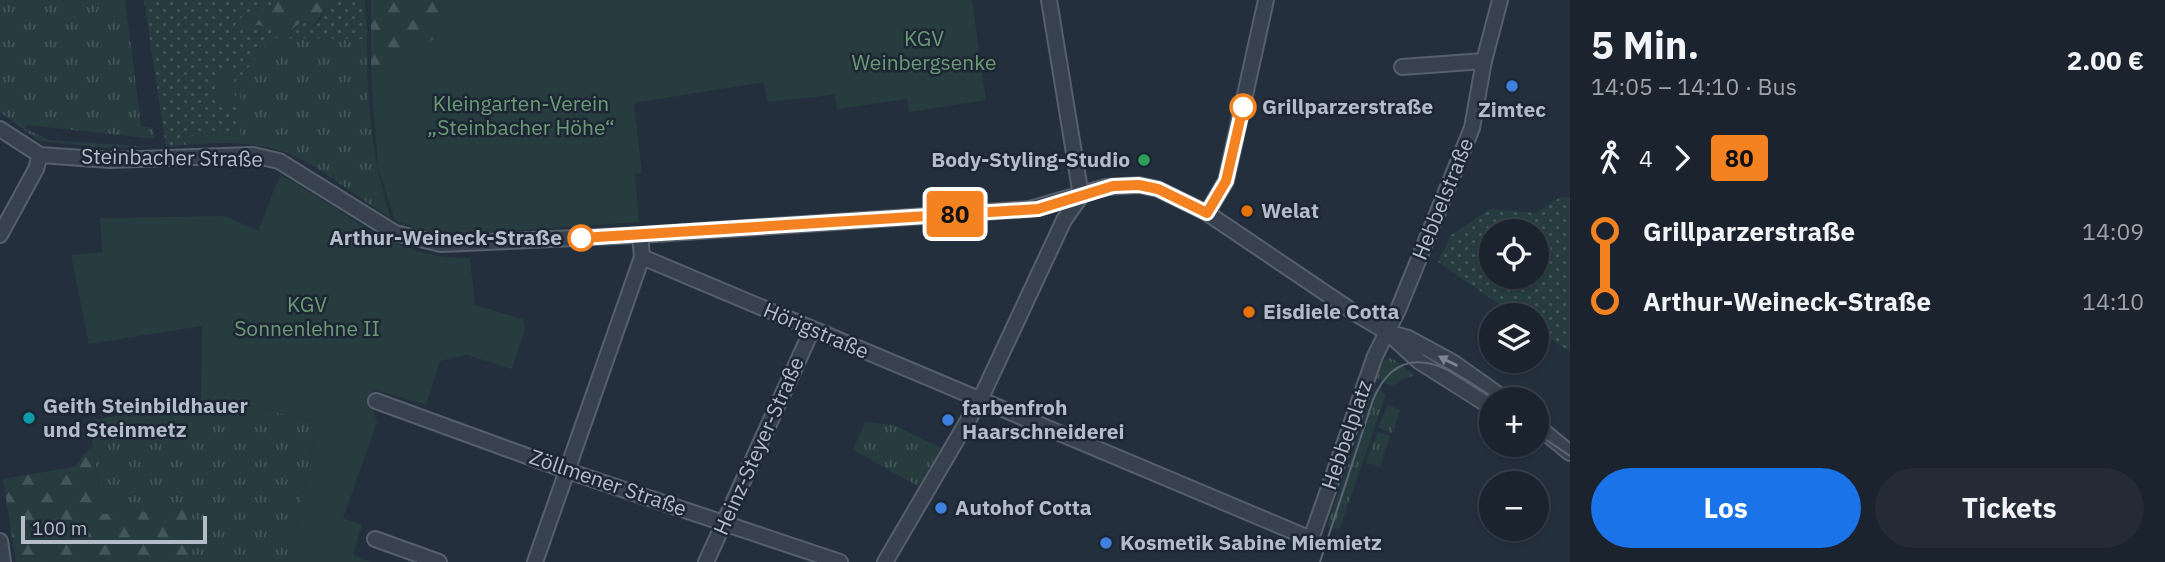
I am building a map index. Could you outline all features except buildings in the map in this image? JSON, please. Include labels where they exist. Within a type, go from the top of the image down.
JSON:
[{"type":"street","points":[[885,562],[980,400],[1064,220],[1082,196],[1049,0]]},
{"type":"street","points":[[1207,213],[1226,181],[1266,0]]},
{"type":"street","name":"Hebbelstraße","points":[[1387,332],[1472,128],[1484,61],[1500,0]]},
{"type":"street","points":[[1402,67],[1484,61]]},
{"type":"street","name":"Steinbacher Straße","points":[[0,129],[40,155],[110,160],[253,155],[279,161],[304,174],[395,233],[441,244],[640,235],[1030,209],[1106,187],[1139,185],[1158,189],[1207,213],[1387,332]]},
{"type":"street","points":[[0,235],[36,169],[40,155]]},
{"type":"street","points":[[535,562],[642,257],[640,235]]},
{"type":"street","name":"Hörigstraße","points":[[642,257],[1311,539]]},
{"type":"street","name":"Heinz-Steyer-Straße","points":[[706,562],[812,330]]},
{"type":"street","points":[[1387,332],[1408,338],[1454,363],[1487,387]]},
{"type":"street","points":[[1387,332],[1410,355],[1479,399]]},
{"type":"street","name":"Hebbelplatz","points":[[1311,539],[1375,356],[1387,332]]},
{"type":"street","name":"Zöllmener Straße","points":[[376,401],[568,471],[840,562]]},
{"type":"street","points":[[1549,436],[1565,450]]},
{"type":"street","points":[[1549,442],[1565,450]]},
{"type":"street","points":[[375,539],[439,562]]},
{"type":"street","points":[[0,541],[3,562]]},
{"type":"green space","points":[[0,0],[125,0],[141,126],[153,128],[155,139],[28,125],[24,128],[49,140],[151,147],[107,148],[39,141],[0,112]]},
{"type":"green space","points":[[144,0],[273,0],[272,8],[247,12],[234,26],[271,25],[285,35],[302,21],[314,27],[321,19],[328,0],[365,0],[367,39],[272,38],[240,77],[240,135],[185,136],[186,145],[166,147]]},
{"type":"green space","points":[[273,0],[328,0],[321,16],[312,26],[301,32],[263,33],[233,27],[247,12],[272,8]]},
{"type":"green space","points":[[371,0],[438,0],[444,34],[371,73]]},
{"type":"green space","name":"Kleingarten-Verein „Steinbacher Höhe“","points":[[438,0],[972,0],[986,100],[909,112],[907,99],[837,109],[834,95],[767,102],[764,82],[634,103],[642,173],[635,174],[639,222],[433,234],[395,220],[378,168],[371,73],[443,34]]},
{"type":"green space","points":[[272,38],[367,39],[371,129],[390,217],[319,169],[279,150],[234,143],[187,145],[185,136],[240,135],[240,76]]},
{"type":"green space","points":[[215,71],[234,71],[235,105],[215,105]]},
{"type":"green space","name":"KGV Sonnenlehne II","points":[[280,175],[392,241],[441,256],[470,258],[475,305],[522,319],[525,328],[512,369],[467,355],[440,361],[426,405],[373,389],[370,400],[377,422],[343,518],[362,525],[353,555],[372,562],[286,562],[294,540],[317,422],[214,397],[201,400],[202,326],[89,344],[71,255],[102,252],[100,218],[225,216],[258,231]]},
{"type":"green space","points":[[1561,197],[1570,197],[1570,352],[1549,337],[1549,303],[1498,303],[1438,262],[1451,235],[1490,209],[1535,213]]},
{"type":"green space","points":[[1389,358],[1415,375],[1392,387],[1377,378],[1383,361]]},
{"type":"green space","points":[[1375,388],[1386,394],[1339,530],[1327,526]]},
{"type":"green space","points":[[214,397],[317,422],[294,540],[286,562],[192,562],[186,509],[103,514],[89,421]]},
{"type":"green space","points":[[1388,405],[1400,410],[1392,434],[1378,427]]},
{"type":"green space","points":[[865,422],[894,425],[941,448],[918,486],[853,450]]},
{"type":"green space","points":[[1378,432],[1390,436],[1380,467],[1366,463]]},
{"type":"green space","points":[[92,446],[103,514],[186,509],[192,562],[16,562],[3,479],[74,467]]},
{"type":"tram line","points":[[1320,562],[1373,400],[1385,379],[1398,367],[1413,362],[1446,369],[1479,388]]},
{"type":"tram line","points":[[1549,442],[1570,456]]},
{"type":"bus line","name":"80","points":[[581,238],[1038,209],[1113,186],[1139,185],[1158,189],[1207,213],[1226,181],[1243,107]]},
{"type":"place","name":"Zimtec","points":[[1512,86]]},
{"type":"place","name":"Grillparzerstraße","points":[[1243,107]]},
{"type":"place","name":"Body-Styling-Studio","points":[[1144,160]]},
{"type":"place","name":"Welat","points":[[1247,211]]},
{"type":"place","name":"Arthur-Weineck-Straße","points":[[581,238]]},
{"type":"place","name":"Eisdiele Cotta","points":[[1249,312]]},
{"type":"place","name":"Geith Steinbildhauer und Steinmetz","points":[[29,418]]},
{"type":"place","name":"farbenfroh Haarschneiderei","points":[[948,420]]},
{"type":"place","name":"Autohof Cotta","points":[[941,508]]},
{"type":"place","name":"Kosmetik Sabine Miemietz","points":[[1106,543]]},
{"type":"park label","name":"KGV Weinbergsenke","points":[[924,51]]}]
